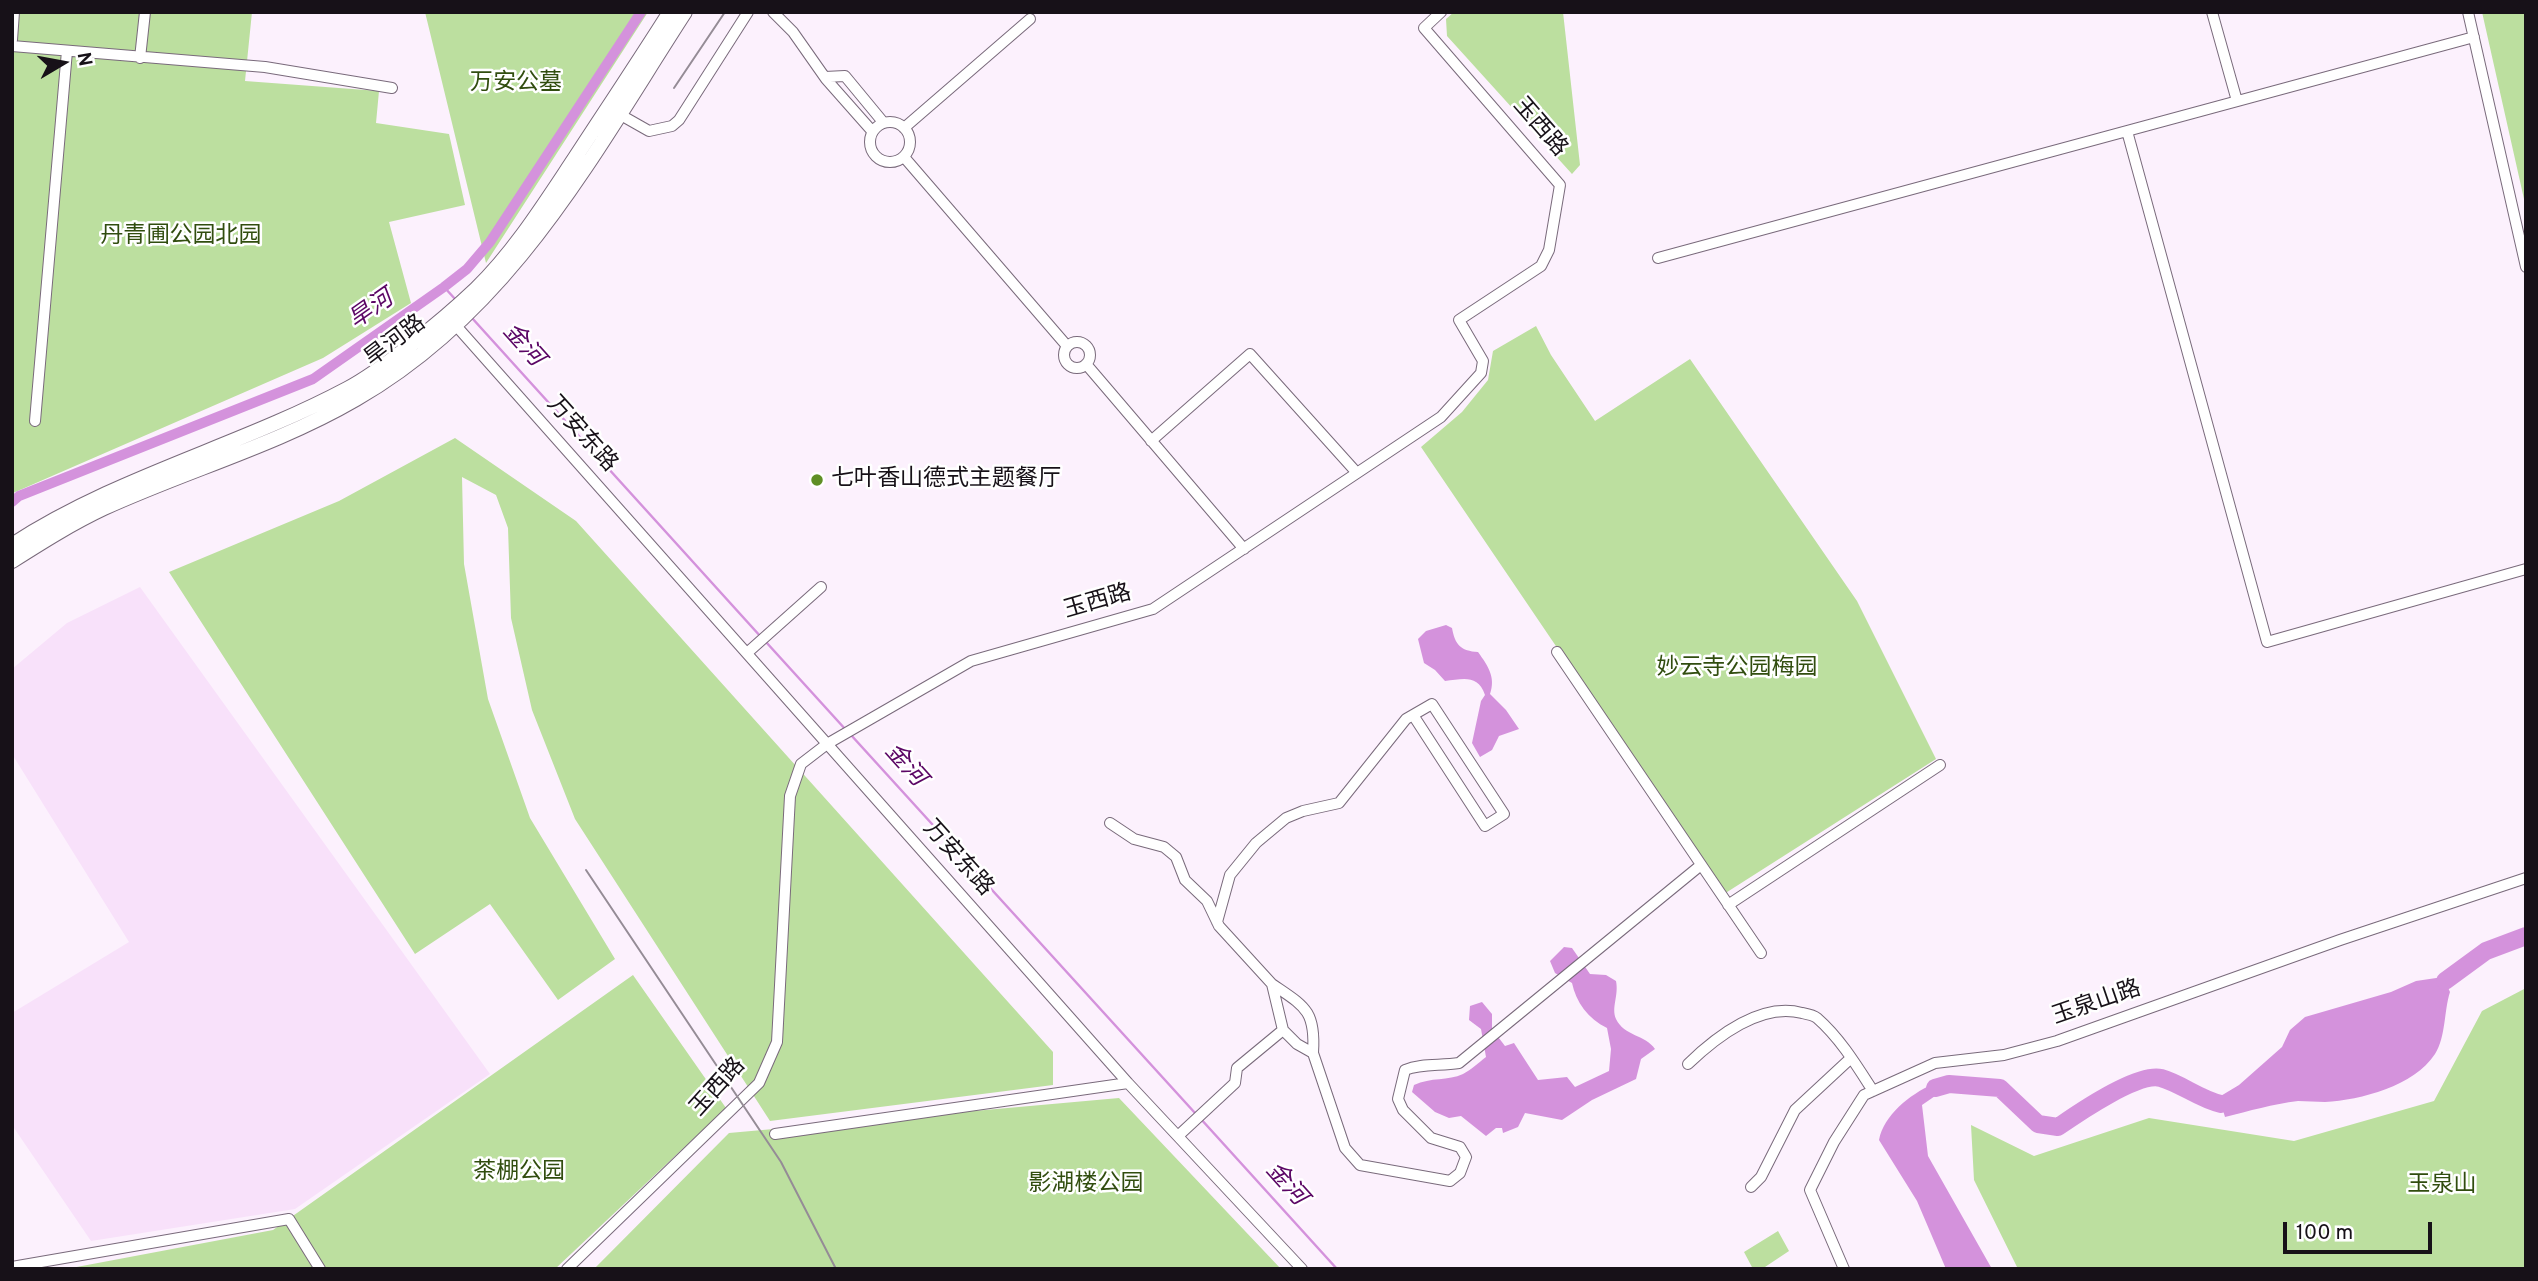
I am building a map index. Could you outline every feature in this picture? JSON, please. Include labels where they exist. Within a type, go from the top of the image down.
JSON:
[{"type":"main road","name":"旱河路","points":[[474,300],[541,210],[670,12]]},
{"type":"main road","name":"旱河路","points":[[12,561],[57,532],[104,508],[285,434],[356,399],[399,371],[526,252],[685,12]]},
{"type":"main road","name":"旱河路","points":[[12,545],[50,521],[99,496],[279,421],[350,388],[456,316]]},
{"type":"street","points":[[12,40],[14,12]]},
{"type":"street","points":[[140,58],[145,12]]},
{"type":"street","points":[[619,114],[649,131],[672,126],[679,120],[748,12]]},
{"type":"street","points":[[773,12],[793,32],[825,77],[872,131]]},
{"type":"street","name":"玉西路","points":[[567,1269],[759,1083],[777,1042],[790,796],[801,764],[827,744],[971,661],[1153,609],[1441,417],[1481,373],[1483,361],[1459,320],[1541,266],[1549,250],[1560,186],[1424,28],[1441,12]]},
{"type":"street","points":[[2213,12],[2237,101]]},
{"type":"street","points":[[2468,12],[2526,267]]},
{"type":"street","points":[[904,128],[1030,19]]},
{"type":"street","points":[[1658,258],[2473,37]]},
{"type":"street","points":[[12,46],[265,67],[392,88]]},
{"type":"street","points":[[35,421],[67,51]]},
{"type":"street","points":[[825,77],[845,76],[883,122]]},
{"type":"street","points":[[883,122],[897,122],[910,138],[910,145],[904,157],[892,162],[879,159],[869,143],[872,131],[883,122]]},
{"type":"street","points":[[2127,131],[2267,642],[2526,569]]},
{"type":"street","points":[[904,157],[1067,346]]},
{"type":"street","name":"万安东路","points":[[456,316],[747,653],[1128,1083],[1303,1269]]},
{"type":"street","points":[[1076,341],[1085,344],[1090,352],[1086,364],[1079,368],[1067,364],[1063,356],[1067,346],[1076,341]]},
{"type":"street","points":[[1151,441],[1250,355],[1357,473]]},
{"type":"street","points":[[1086,364],[1244,549]]},
{"type":"street","points":[[747,653],[821,587]]},
{"type":"street","points":[[1557,652],[1761,953]]},
{"type":"street","points":[[1217,922],[1230,875],[1256,843],[1286,818],[1303,811],[1339,803],[1406,719],[1432,704],[1504,814],[1485,826],[1413,715]]},
{"type":"street","points":[[1728,905],[1940,765]]},
{"type":"street","points":[[1110,823],[1134,839],[1164,847],[1176,857],[1185,880],[1206,901],[1217,922],[1272,984],[1303,1006],[1315,1030],[1313,1052],[1345,1148],[1360,1165],[1450,1181],[1460,1173],[1466,1157],[1460,1147],[1431,1138],[1403,1110],[1398,1099],[1405,1070],[1417,1065],[1436,1067],[1459,1063],[1701,865]]},
{"type":"street","name":"玉泉山路","points":[[1844,1269],[1810,1191],[1841,1130],[1864,1095],[1935,1063],[2004,1055],[2057,1041],[2340,940],[2526,878]]},
{"type":"street","points":[[1272,984],[1283,1030],[1297,1044],[1313,1052]]},
{"type":"street","points":[[1688,1064],[1706,1046],[1730,1030],[1759,1016],[1796,1011],[1815,1017],[1851,1058],[1873,1091]]},
{"type":"street","points":[[1178,1136],[1235,1083],[1237,1068],[1283,1030]]},
{"type":"street","points":[[1751,1187],[1761,1177],[1795,1110],[1851,1058]]},
{"type":"street","points":[[775,1134],[1128,1083]]},
{"type":"street","points":[[12,1267],[289,1219],[320,1269]]},
{"type":"shaded area","points":[[140,587],[490,1074],[295,1209],[91,1241],[12,1125],[12,1013],[129,942],[12,754],[12,669],[67,623]]},
{"type":"shaded area","points":[[1446,625],[1452,628],[1460,646],[1478,652],[1482,657],[1491,677],[1490,694],[1506,710],[1519,729],[1499,736],[1492,750],[1480,757],[1472,743],[1481,701],[1485,695],[1482,688],[1469,679],[1445,681],[1424,663],[1418,639],[1426,631]]},
{"type":"shaded area","points":[[1564,947],[1572,948],[1590,974],[1606,975],[1616,981],[1616,1019],[1624,1029],[1655,1049],[1641,1059],[1636,1079],[1592,1100],[1562,1120],[1525,1113],[1518,1127],[1503,1133],[1502,1128],[1496,1128],[1486,1136],[1461,1116],[1449,1118],[1435,1112],[1412,1092],[1414,1085],[1463,1074],[1486,1057],[1481,1029],[1469,1020],[1470,1006],[1482,1002],[1492,1014],[1492,1029],[1505,1046],[1514,1043],[1538,1080],[1567,1077],[1575,1087],[1609,1071],[1611,1049],[1607,1028],[1594,1020],[1584,1009],[1576,997],[1572,983],[1555,973],[1550,961]]},
{"type":"shaded area","points":[[2443,977],[2450,992],[2439,1047],[2426,1065],[2414,1075],[2386,1089],[2354,1098],[2325,1102],[2289,1102],[2225,1117],[2219,1097],[2239,1085],[2282,1047],[2290,1030],[2305,1017],[2391,992],[2416,981]]},
{"type":"shaded area","points":[[1933,1084],[1938,1094],[1922,1105],[1928,1156],[1992,1269],[1946,1269],[1917,1201],[1879,1140],[1892,1114],[1915,1094]]},
{"type":"green space","name":"丹青圃公园北园","points":[[12,12],[252,12],[245,81],[379,91],[376,123],[449,134],[465,205],[389,222],[411,303],[323,358],[13,493]]},
{"type":"green space","name":"万安公墓","points":[[425,12],[648,12],[486,263]]},
{"type":"green space","points":[[1454,12],[1563,12],[1580,165],[1572,174],[1447,36],[1446,19]]},
{"type":"green space","points":[[2482,12],[2526,12],[2526,208]]},
{"type":"green space","name":"妙云寺公园梅园","points":[[1536,326],[1551,355],[1595,421],[1690,359],[1857,601],[1936,759],[1724,894],[1421,447],[1462,412],[1488,380],[1493,351]]},
{"type":"green space","points":[[455,438],[576,521],[1053,1052],[1053,1085],[770,1121],[575,819],[532,710],[511,618],[508,528],[496,495],[462,477],[464,564],[488,699],[530,818],[615,959],[558,1000],[490,904],[415,954],[169,572],[339,501]]},
{"type":"green space","name":"茶棚公园","points":[[633,975],[726,1108],[555,1269],[66,1269],[273,1230]]},
{"type":"green space","name":"玉泉山","points":[[2526,988],[2526,1269],[2018,1269],[1974,1180],[1971,1125],[2034,1156],[2149,1118],[2294,1141],[2434,1101],[2482,1011]]},
{"type":"green space","name":"影湖楼公园","points":[[1119,1098],[1281,1269],[594,1269],[729,1133]]},
{"type":"green space","points":[[1778,1231],[1789,1251],[1762,1269],[1753,1269],[1744,1252]]},
{"type":"waterway","name":"旱河","points":[[12,502],[19,496],[313,379],[444,287],[467,269],[490,242],[641,12]]},
{"type":"waterway","name":"金河","points":[[444,287],[456,300]]},
{"type":"waterway","name":"金河","points":[[472,318],[761,637]]},
{"type":"waterway","name":"金河","points":[[766,642],[846,730]]},
{"type":"waterway","name":"金河","points":[[851,735],[1195,1113]]},
{"type":"waterway","points":[[2445,981],[2486,951],[2526,936]]},
{"type":"waterway","points":[[1935,1088],[1949,1084],[2000,1088],[2038,1124],[2058,1127],[2108,1095],[2151,1078],[2161,1078],[2221,1104]]},
{"type":"waterway","name":"金河","points":[[1200,1118],[1337,1269]]},
{"type":"tram line","points":[[674,88],[725,12]]},
{"type":"tram line","points":[[586,870],[781,1162],[836,1269]]},
{"type":"place","name":"七叶香山德式主题餐厅","points":[[817,480]]}]
